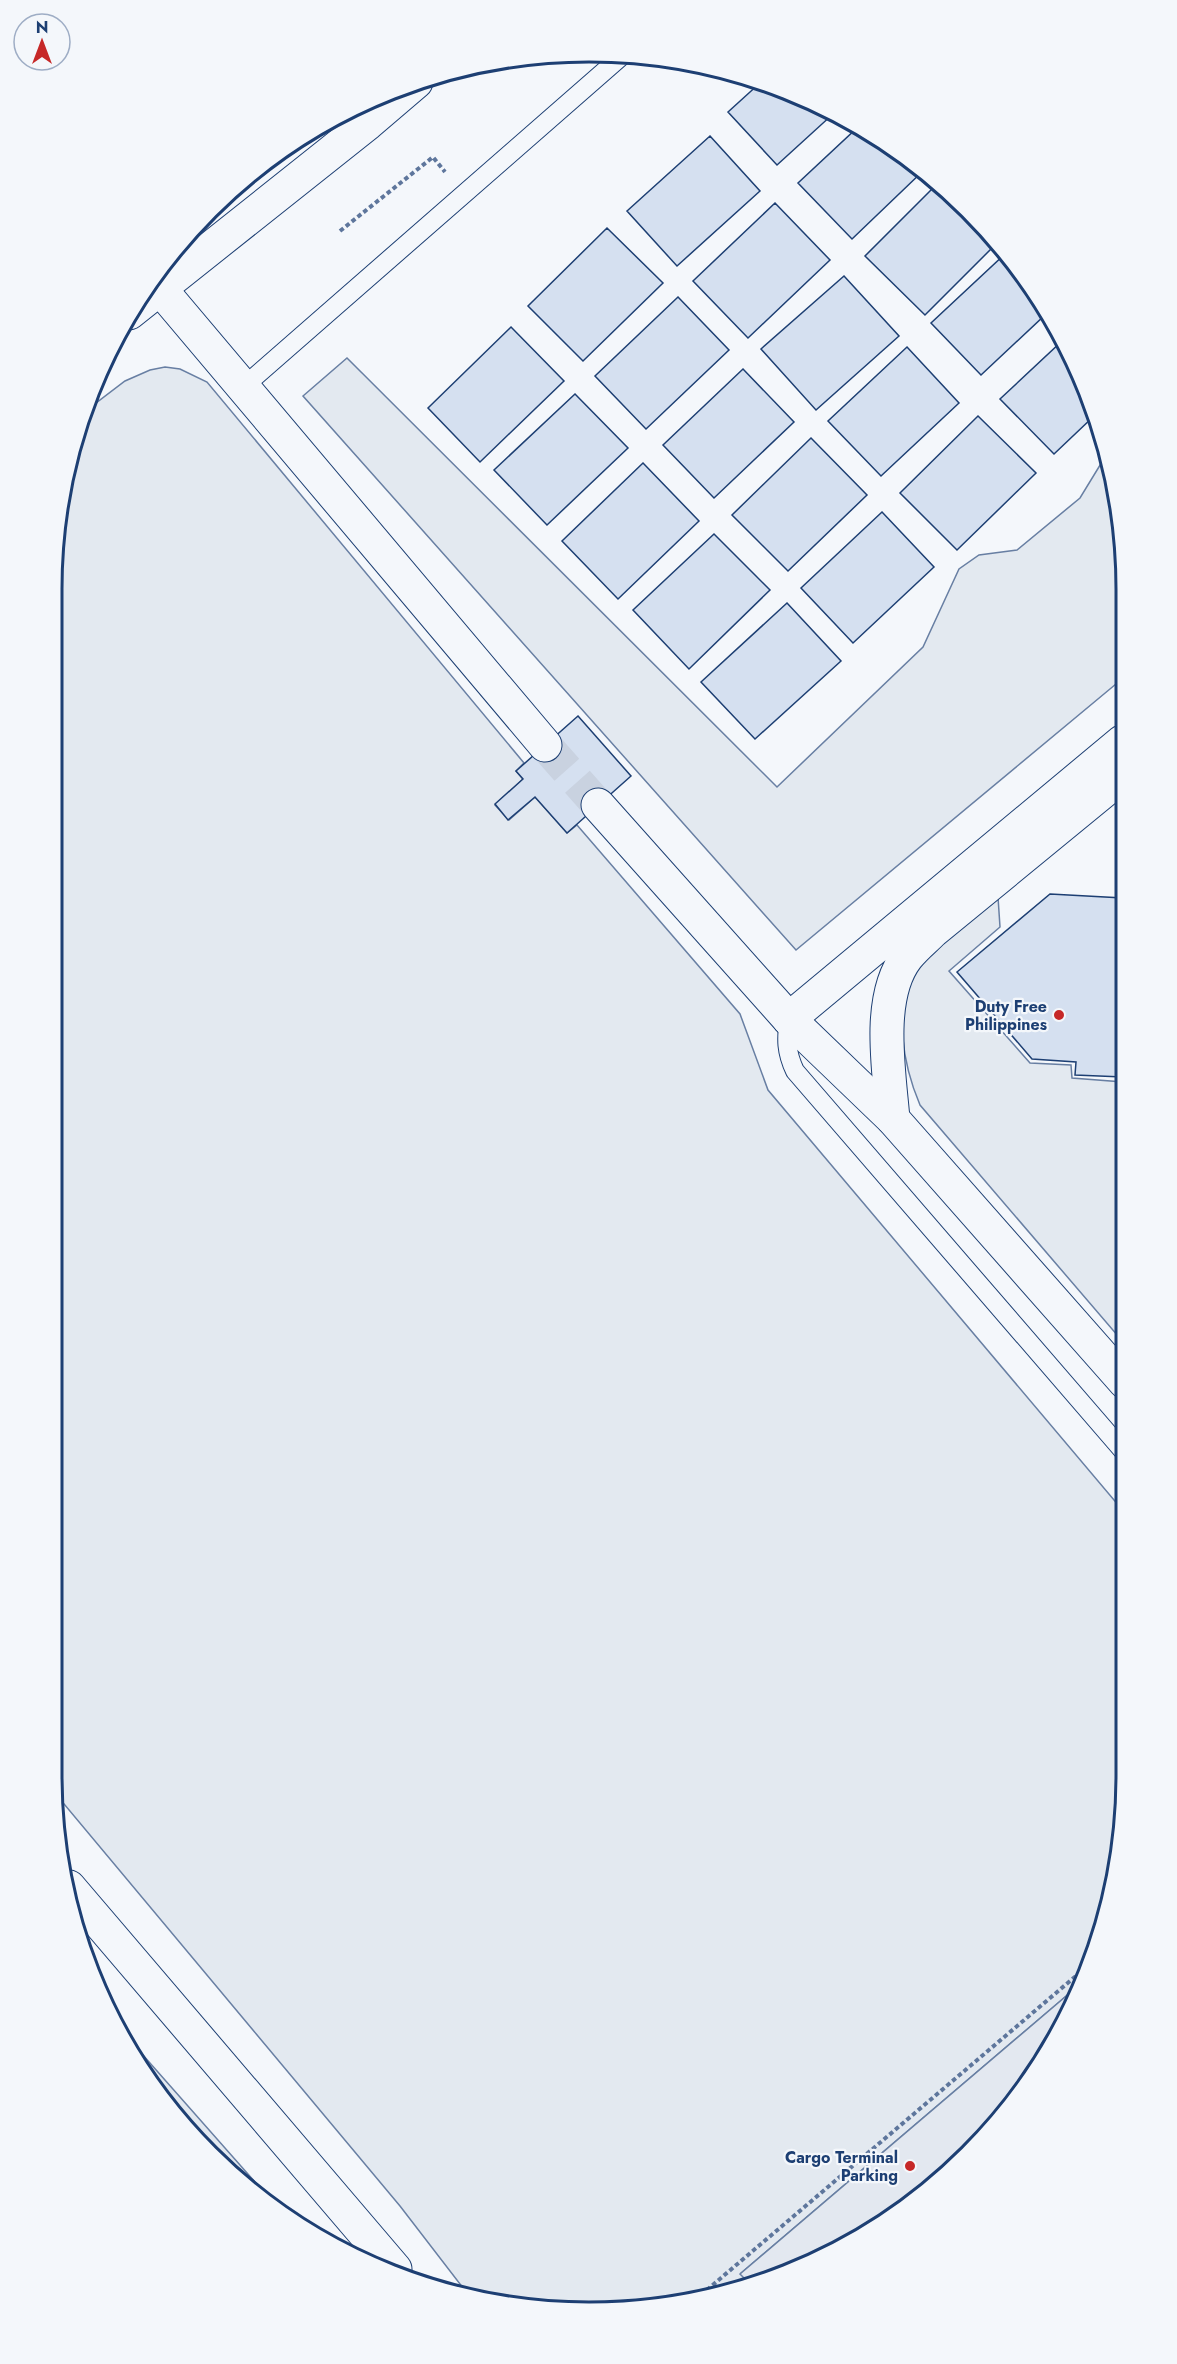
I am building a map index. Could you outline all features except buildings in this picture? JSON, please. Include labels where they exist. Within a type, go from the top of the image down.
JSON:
[{"type":"main road","points":[[162,280],[368,123],[398,98]]},
{"type":"main road","points":[[157,286],[544,745]]},
{"type":"main road","points":[[789,1019],[1116,747]]},
{"type":"main road","points":[[893,1119],[888,1013],[894,981],[907,957],[933,931],[1116,781]]},
{"type":"main road","points":[[598,805],[789,1019],[893,1119],[1116,1372]]},
{"type":"main road","points":[[75,1894],[390,2263]]},
{"type":"lane","points":[[242,388],[614,63]]},
{"type":"lane","points":[[789,1019],[787,1048],[795,1071],[1116,1443]]},
{"type":"path","points":[[340,231],[433,157],[463,195]]},
{"type":"path","points":[[709,2288],[1075,1977]]},
{"type":"shaded area","points":[[347,358],[777,787],[923,647],[959,569],[979,555],[1017,550],[1080,498],[1101,464],[1111,520],[1114,554],[1116,684],[796,950],[303,396]]},
{"type":"shaded area","points":[[165,367],[180,369],[207,382],[524,763],[516,771],[523,779],[495,805],[509,820],[535,797],[567,833],[577,825],[740,1014],[768,1090],[1116,1502],[1116,1776],[1111,1844],[1098,1912],[1088,1945],[1067,1995],[741,2273],[745,2279],[691,2292],[623,2301],[554,2301],[520,2298],[462,2287],[400,2206],[63,1803],[63,554],[66,520],[79,452],[95,404],[125,381],[150,370]]},
{"type":"shaded area","points":[[998,897],[1000,927],[949,971],[1030,1063],[1071,1065],[1072,1078],[1116,1081],[1116,1334],[920,1105],[905,1055],[902,1020],[904,1002],[914,970],[940,943]]},
{"type":"shaded area","name":"Cargo Terminal Parking","points":[[1067,1995],[1045,2039],[1007,2096],[985,2123],[936,2172],[881,2214],[822,2248],[758,2275],[745,2279],[740,2274]]},
{"type":"shaded area","points":[[140,2051],[260,2187],[241,2172],[192,2123],[170,2096]]},
{"type":"tunnel","points":[[545,745],[598,805]]},
{"type":"place","name":"Duty Free Philippines","points":[[1059,1015]]},
{"type":"place","name":"Cargo Terminal Parking","points":[[910,2166]]}]
